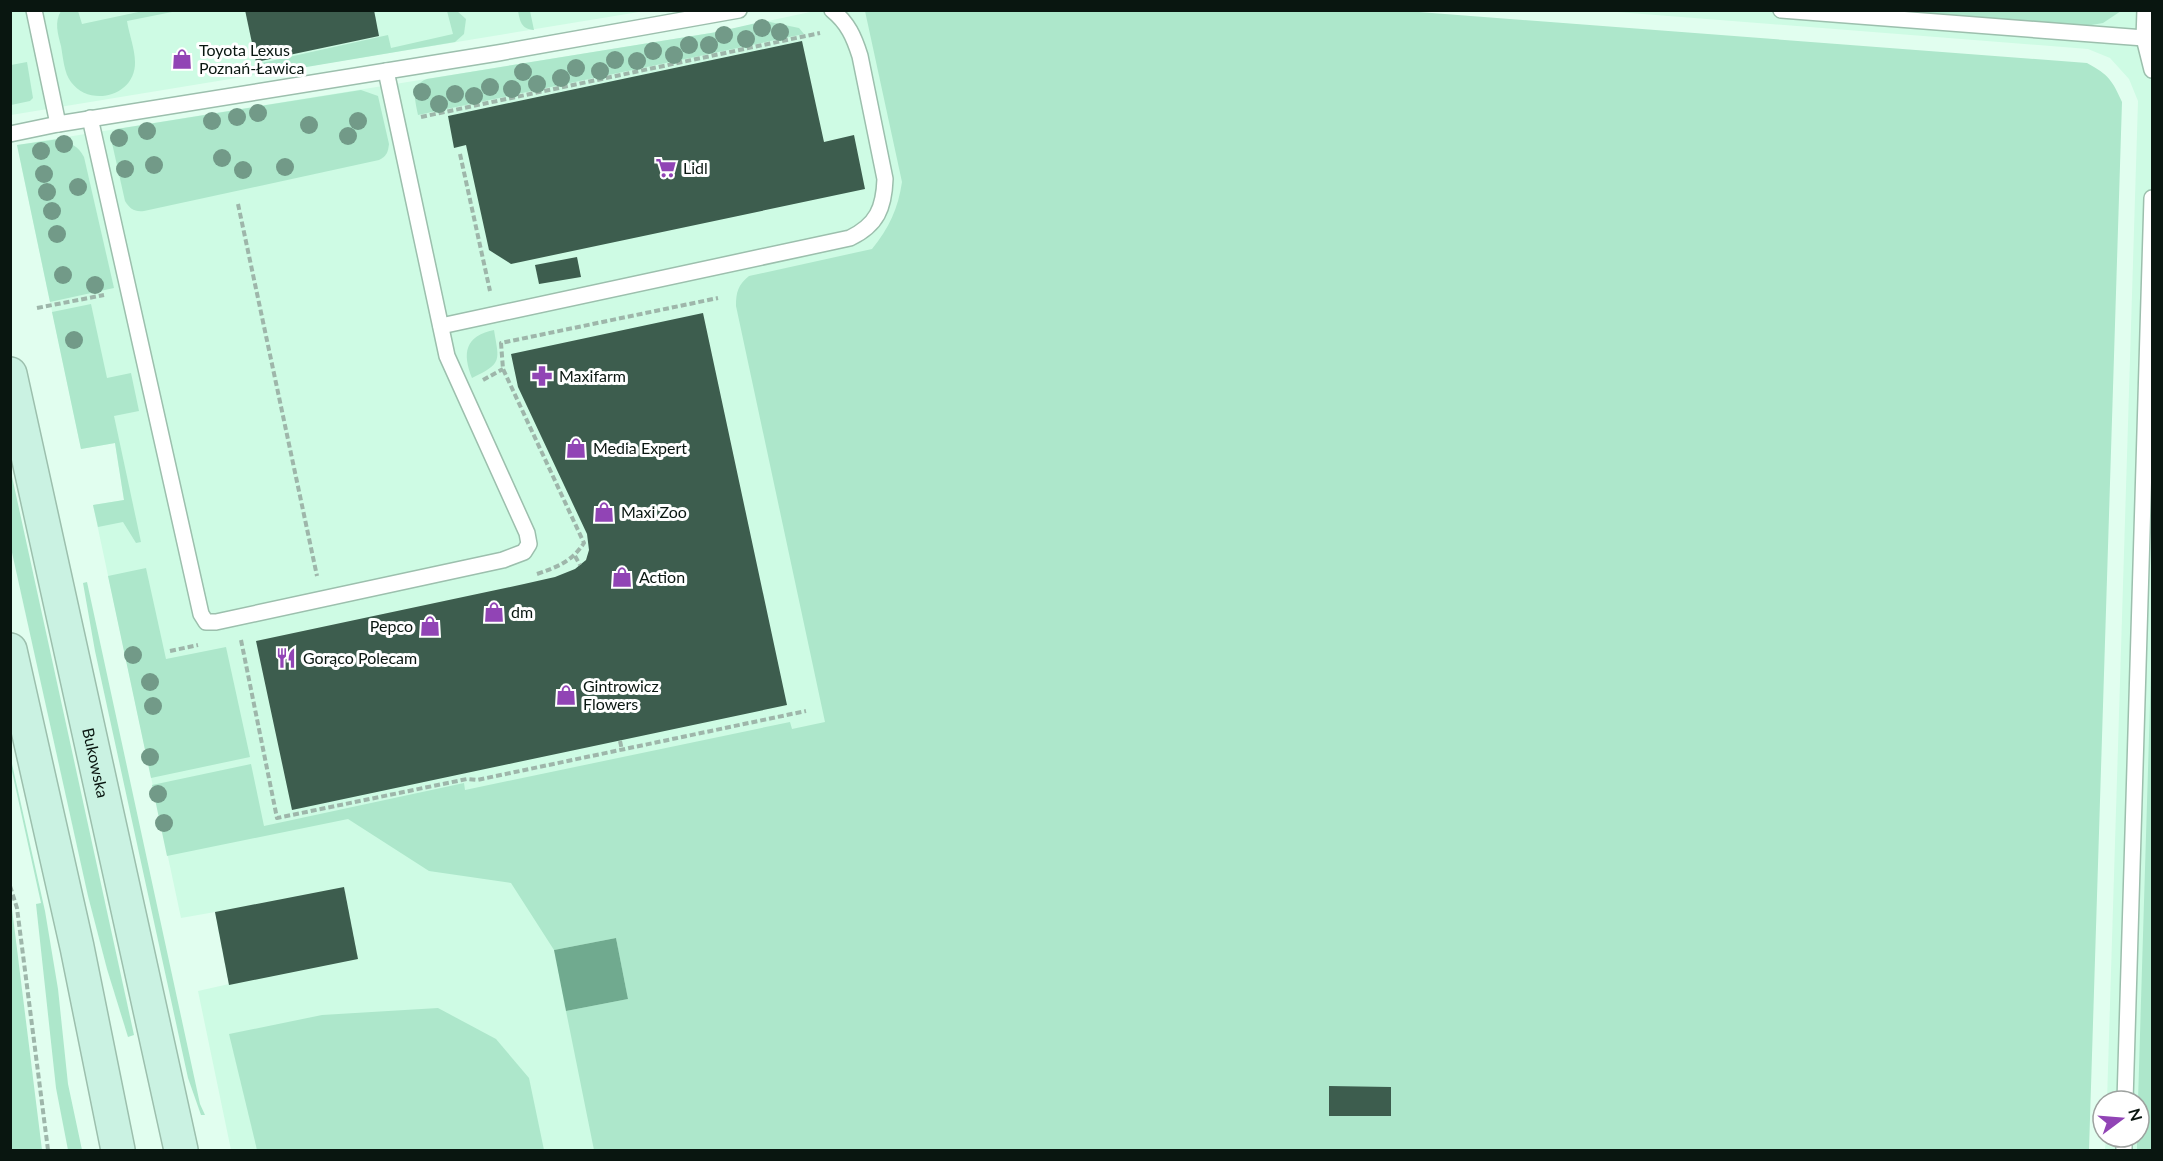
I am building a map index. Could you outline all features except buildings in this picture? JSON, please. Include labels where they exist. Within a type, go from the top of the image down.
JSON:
[{"type":"main road","name":"Bukowska","points":[[10,374],[182,1150]]},
{"type":"main road","points":[[10,650],[77,947],[118,1150]]},
{"type":"lane","points":[[34,10],[58,123]]},
{"type":"lane","points":[[10,134],[58,123],[386,71],[740,10]]},
{"type":"lane","points":[[441,326],[850,238],[863,232],[880,210],[885,194],[885,179],[860,56],[854,37],[846,23],[832,10]]},
{"type":"lane","points":[[1781,10],[2144,38]]},
{"type":"lane","points":[[2145,10],[2144,38],[2152,70]]},
{"type":"lane","points":[[90,118],[201,614],[206,622],[216,622],[503,560],[524,552],[529,544],[527,533],[447,356],[386,71]]},
{"type":"lane","points":[[2125,1089],[2152,198]]},
{"type":"path","points":[[396,122],[820,33]]},
{"type":"path","points":[[460,154],[501,343],[503,369],[584,543],[575,556],[559,566],[528,576]]},
{"type":"path","points":[[238,204],[322,599]]},
{"type":"path","points":[[37,308],[129,290]]},
{"type":"path","points":[[501,343],[718,298]]},
{"type":"path","points":[[575,556],[580,565]]},
{"type":"path","points":[[240,636],[277,818],[467,779],[477,780],[806,711]]},
{"type":"path","points":[[170,651],[200,645]]},
{"type":"path","points":[[620,741],[622,750]]},
{"type":"path","points":[[10,886],[17,908],[48,1150]]},
{"type":"shaded area","name":"Toyota Lexus Poznań-Ławica","points":[[10,11],[645,11],[11,115]]},
{"type":"shaded area","points":[[61,11],[78,11],[82,24],[143,11],[177,11],[127,21],[135,57],[133,74],[120,90],[110,95],[100,96],[89,95],[79,90],[67,74],[57,28]]},
{"type":"shaded area","points":[[447,11],[457,11],[466,19],[464,34],[455,42],[259,75],[257,64],[388,35],[391,48],[453,34]]},
{"type":"shaded area","points":[[518,11],[530,11],[534,30],[524,26]]},
{"type":"shaded area","points":[[815,11],[978,11],[953,1150],[231,1150],[198,991],[229,984],[215,912],[181,918],[93,505],[124,500],[115,443],[81,449],[17,145],[717,32]]},
{"type":"shaded area","points":[[865,11],[1406,11],[2087,63],[2105,75],[2122,102],[2089,1150],[594,1150],[566,1011],[628,999],[616,938],[554,950],[511,883],[429,871],[348,819],[167,856],[152,785],[251,764],[264,826],[464,783],[465,790],[790,722],[792,729],[825,722],[736,301],[740,286],[749,276],[872,249],[892,218],[902,182]]},
{"type":"shaded area","points":[[1605,11],[2152,11],[2152,1150],[2105,1150],[2151,1149],[2151,1089],[2107,1089],[2138,101],[2129,79],[2110,58],[2088,49]]},
{"type":"shaded area","points":[[1893,11],[2121,11],[2103,23],[2086,26]]},
{"type":"shaded area","points":[[765,21],[799,28],[804,34],[418,115],[416,89],[427,79],[717,32]]},
{"type":"shaded area","points":[[27,62],[33,98],[30,101],[11,105],[11,65]]},
{"type":"shaded area","points":[[361,90],[378,96],[389,144],[387,154],[379,160],[144,211],[133,209],[125,201],[112,143],[117,129]]},
{"type":"shaded area","points":[[59,139],[74,145],[84,157],[114,288],[50,302],[17,145]]},
{"type":"shaded area","points":[[91,304],[107,378],[131,373],[139,411],[114,416],[141,542],[136,543],[123,522],[98,527],[93,505],[124,500],[115,443],[81,449],[52,312]]},
{"type":"shaded area","points":[[494,330],[496,360],[489,369],[472,378],[467,361],[468,347],[477,337]]},
{"type":"shaded area","points":[[11,472],[134,1035],[128,1037],[88,896],[11,548]]},
{"type":"shaded area","points":[[146,568],[166,659],[226,647],[250,757],[151,778],[108,576]]},
{"type":"shaded area","points":[[87,582],[200,1104],[205,1115],[201,1115],[188,1078],[95,651],[83,583]]},
{"type":"shaded area","points":[[2152,637],[2152,1150],[2137,1150],[2151,1149],[2151,1089],[2138,1089]]},
{"type":"shaded area","points":[[10,755],[45,911],[58,989],[68,1084],[82,1150],[68,1150],[56,1088],[36,904],[41,903]]},
{"type":"shaded area","points":[[10,909],[12,909],[42,1150],[11,1150]]},
{"type":"shaded area","points":[[616,938],[628,999],[566,1011],[554,950]]},
{"type":"shaded area","points":[[438,1008],[496,1039],[529,1078],[544,1150],[257,1150],[229,1034],[322,1015]]},
{"type":"place","name":"Toyota Lexus Poznań-Ławica","points":[[182,59]]},
{"type":"place","name":"Lidl","points":[[666,168]]},
{"type":"place","name":"Maxifarm","points":[[542,376]]},
{"type":"place","name":"Media Expert","points":[[576,448]]},
{"type":"place","name":"Maxi Zoo","points":[[604,512]]},
{"type":"place","name":"Action","points":[[622,577]]},
{"type":"place","name":"dm","points":[[494,612]]},
{"type":"place","name":"Pepco","points":[[430,626]]},
{"type":"place","name":"Gorąco Polecam","points":[[286,658]]},
{"type":"place","name":"Gintrowicz Flowers","points":[[566,695]]}]
